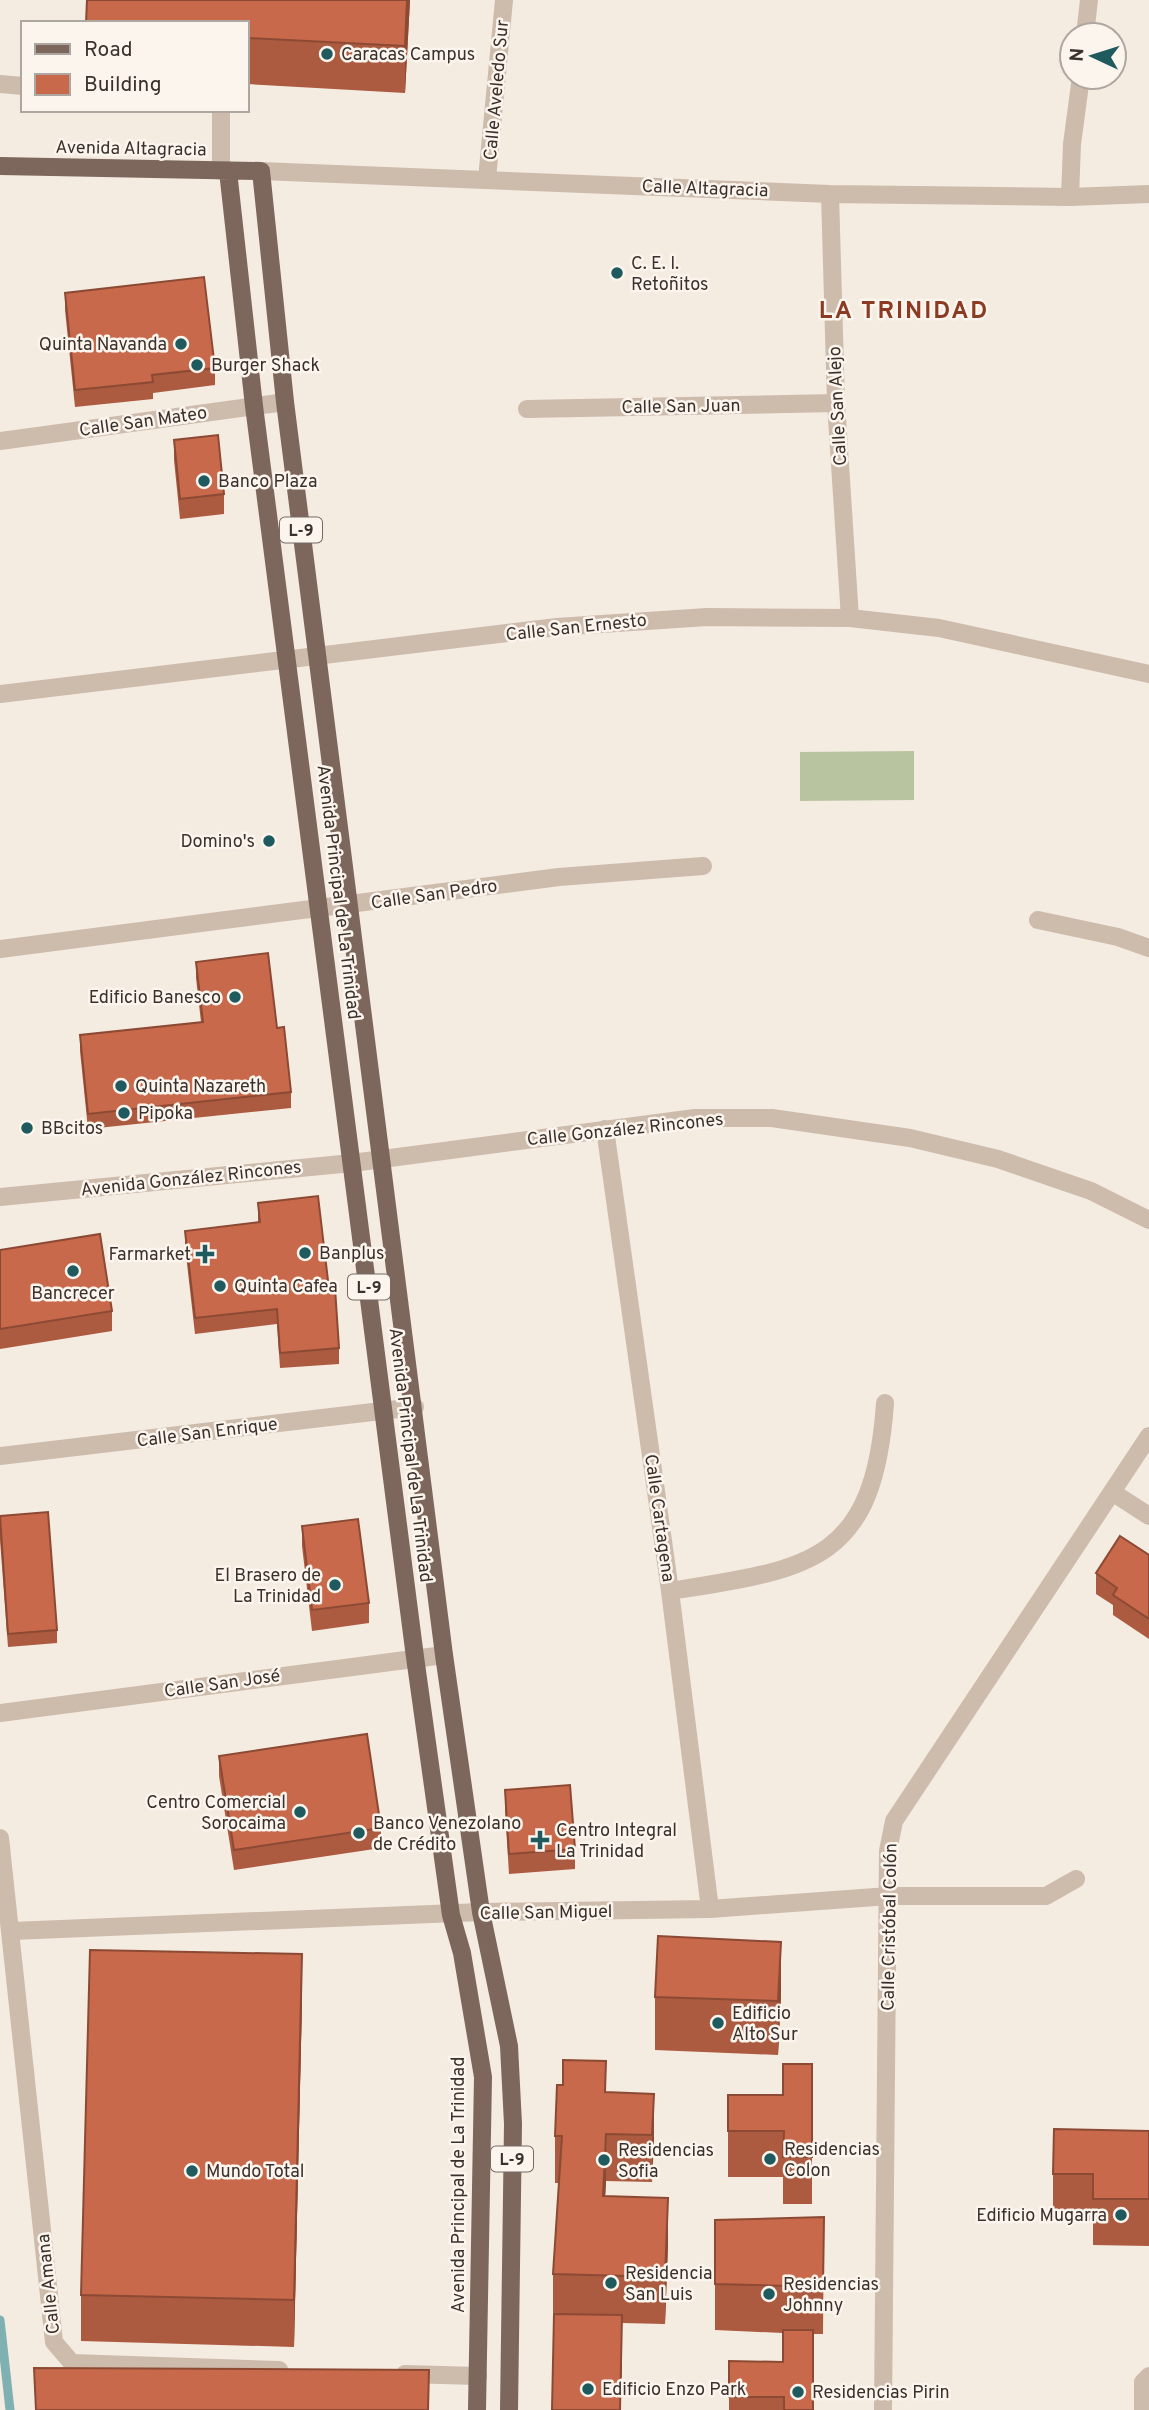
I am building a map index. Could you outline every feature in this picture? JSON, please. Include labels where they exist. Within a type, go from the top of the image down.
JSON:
[{"type":"main road","name":"Avenida Altagracia","points":[[0,166],[261,171]]},
{"type":"main road","name":"Avenida Principal de La Trinidad","points":[[224,171],[415,1657],[451,1915],[462,1952],[483,2077],[477,2410]]},
{"type":"main road","name":"Avenida Principal de La Trinidad","points":[[261,171],[285,402],[415,1407],[444,1655],[481,1912],[505,2019],[512,2082],[509,2410]]},
{"type":"street","name":"Calle Aveledo Sur","points":[[487,179],[504,0]]},
{"type":"street","points":[[1087,21],[1089,0]]},
{"type":"street","points":[[0,84],[21,86]]},
{"type":"street","points":[[1070,197],[1072,144],[1079,91]]},
{"type":"street","points":[[221,112],[224,171]]},
{"type":"street","name":"Calle Altagracia","points":[[261,171],[830,194],[1070,197],[1149,194]]},
{"type":"street","name":"Calle San Alejo","points":[[830,194],[836,403],[850,618]]},
{"type":"street","name":"Calle San Mateo","points":[[0,441],[285,402]]},
{"type":"street","name":"Calle San Juan","points":[[527,409],[836,403]]},
{"type":"street","name":"Calle San Ernesto","points":[[0,694],[636,620],[850,618],[952,631],[1149,674]]},
{"type":"street","name":"Calle San Pedro","points":[[0,949],[321,910],[559,877],[703,866]]},
{"type":"street","points":[[1038,920],[1118,937],[1149,948]]},
{"type":"street","name":"Calle González Rincones","points":[[381,1159],[695,1118],[772,1118],[878,1132],[941,1144],[1030,1169],[1091,1191],[1149,1220]]},
{"type":"street","name":"Calle Cartagena","points":[[605,1129],[670,1591],[710,1909]]},
{"type":"street","name":"Avenida González Rincones","points":[[0,1197],[381,1159]]},
{"type":"street","points":[[670,1591],[784,1570],[814,1559],[840,1538],[864,1505],[873,1484],[881,1451],[885,1403]]},
{"type":"street","name":"Calle San Enrique","points":[[0,1457],[415,1407]]},
{"type":"street","name":"Calle Cristóbal Colón","points":[[883,2410],[888,1851],[894,1821],[1149,1436]]},
{"type":"street","points":[[1112,1492],[1149,1516]]},
{"type":"street","name":"Calle San José","points":[[0,1713],[444,1655]]},
{"type":"street","name":"Calle Amana","points":[[0,1838],[54,2342],[72,2363],[295,2370]]},
{"type":"street","name":"Calle San Miguel","points":[[12,1931],[481,1912],[710,1909],[889,1896],[1046,1896],[1076,1879]]},
{"type":"street","points":[[388,2373],[478,2376]]},
{"type":"street","points":[[1143,2410],[1143,2382],[1149,2376]]},
{"type":"green space","points":[[914,751],[914,800],[800,801],[800,752]]},
{"type":"building","points":[[87,0],[407,0],[405,46],[248,38],[248,21],[86,21]]},
{"type":"building","points":[[204,277],[215,368],[152,375],[153,382],[75,390],[65,293]]},
{"type":"building","points":[[218,435],[224,494],[180,499],[174,440]]},
{"type":"building","points":[[268,953],[277,1028],[284,1027],[291,1092],[88,1114],[80,1035],[203,1022],[196,962]]},
{"type":"building","points":[[318,1196],[329,1289],[335,1288],[339,1348],[280,1353],[277,1309],[195,1318],[185,1231],[260,1222],[258,1203]]},
{"type":"building","points":[[100,1234],[112,1311],[0,1329],[0,1250]]},
{"type":"building","points":[[48,1512],[57,1630],[8,1634],[0,1516]]},
{"type":"building","name":"El Brasero de La Trinidad","points":[[358,1519],[369,1603],[312,1610],[302,1526]]},
{"type":"building","points":[[1120,1536],[1149,1555],[1149,1619],[1113,1595],[1117,1588],[1096,1573]]},
{"type":"building","name":"Centro Comercial Sorocaima","points":[[367,1734],[381,1828],[234,1850],[219,1756]]},
{"type":"building","name":"Centro Integral La Trinidad","points":[[570,1785],[575,1849],[509,1854],[505,1790]]},
{"type":"building","points":[[658,1936],[781,1942],[778,2001],[655,1997]]},
{"type":"building","name":"Mundo Total","points":[[90,1950],[302,1954],[294,2300],[81,2295]]},
{"type":"building","points":[[563,2060],[606,2061],[605,2092],[654,2094],[652,2135],[606,2134],[603,2196],[668,2198],[665,2277],[553,2274],[562,2136],[555,2136],[557,2085],[563,2085]]},
{"type":"building","points":[[783,2064],[812,2064],[812,2157],[783,2157],[784,2131],[728,2131],[728,2095],[783,2095]]},
{"type":"building","points":[[1054,2129],[1149,2131],[1149,2199],[1093,2199],[1093,2174],[1053,2174]]},
{"type":"building","points":[[824,2217],[823,2287],[715,2284],[715,2220]]},
{"type":"building","points":[[554,2314],[622,2315],[620,2410],[552,2410]]},
{"type":"building","points":[[783,2330],[813,2330],[813,2410],[784,2410],[784,2397],[729,2397],[729,2361],[783,2362]]},
{"type":"building","points":[[34,2368],[429,2370],[428,2410],[36,2410]]},
{"type":"waterway","points":[[0,2320],[10,2410]]},
{"type":"place","name":"Caracas Campus","points":[[327,54]]},
{"type":"place","name":"C. E. I. Retoñitos","points":[[617,273]]},
{"type":"place","name":"Quinta Navanda","points":[[181,344]]},
{"type":"place","name":"Burger Shack","points":[[197,365]]},
{"type":"place","name":"Banco Plaza","points":[[204,481]]},
{"type":"place","name":"Domino's","points":[[269,841]]},
{"type":"place","name":"Edificio Banesco","points":[[235,997]]},
{"type":"place","name":"Quinta Nazareth","points":[[121,1086]]},
{"type":"place","name":"Pipoka","points":[[124,1113]]},
{"type":"place","name":"BBcitos","points":[[27,1128]]},
{"type":"place","name":"Banplus","points":[[305,1253]]},
{"type":"place","name":"Farmarket","points":[[205,1254]]},
{"type":"place","name":"Bancrecer","points":[[73,1271]]},
{"type":"place","name":"Quinta Cafea","points":[[220,1286]]},
{"type":"place","name":"El Brasero de La Trinidad","points":[[335,1585]]},
{"type":"place","name":"Centro Comercial Sorocaima","points":[[300,1812]]},
{"type":"place","name":"Banco Venezolano de Crédito","points":[[359,1833]]},
{"type":"place","name":"Centro Integral La Trinidad","points":[[540,1840]]},
{"type":"place","name":"Edificio Alto Sur","points":[[718,2023]]},
{"type":"place","name":"Residencias Colon","points":[[770,2159]]},
{"type":"place","name":"Residencias Sofia","points":[[604,2160]]},
{"type":"place","name":"Mundo Total","points":[[192,2171]]},
{"type":"place","name":"Edificio Mugarra","points":[[1121,2215]]},
{"type":"place","name":"Residencia San Luis","points":[[611,2283]]},
{"type":"place","name":"Residencias Johnny","points":[[769,2294]]},
{"type":"place","name":"Edificio Enzo Park","points":[[588,2389]]},
{"type":"place","name":"Residencias Pirin","points":[[798,2392]]},
{"type":"district","name":"LA TRINIDAD","points":[[904,310]]}]
